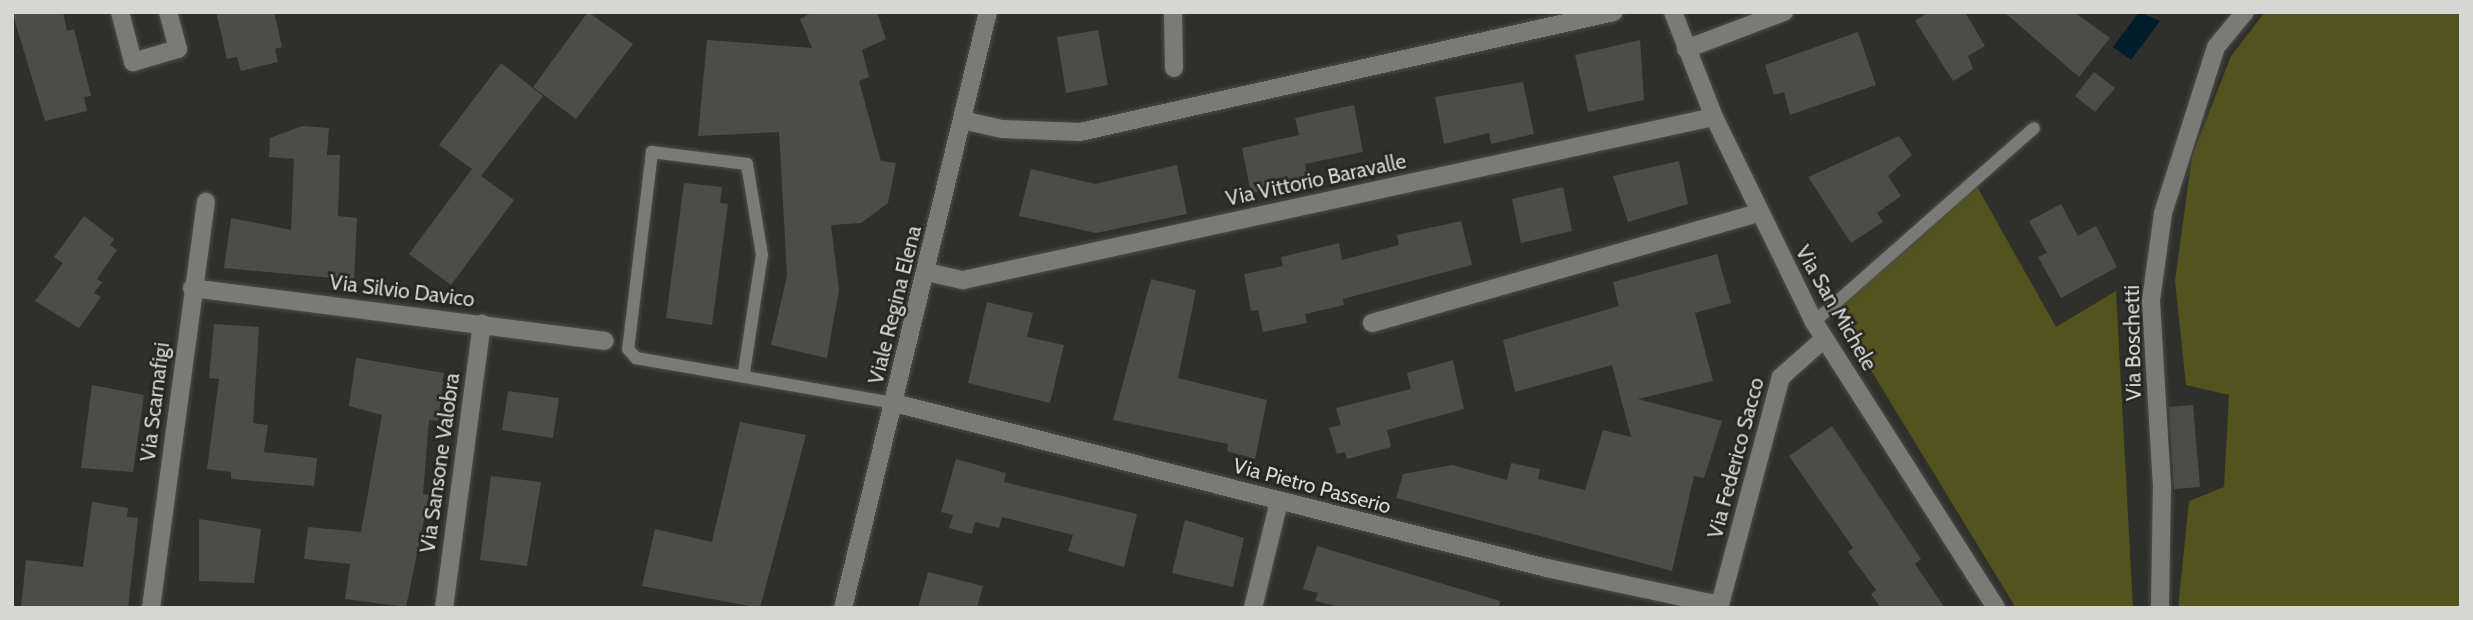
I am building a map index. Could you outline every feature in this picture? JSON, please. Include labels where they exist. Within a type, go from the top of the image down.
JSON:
[{"type":"street","points":[[120,12],[133,62],[178,49],[168,12]]},
{"type":"street","name":"Viale Regina Elena","points":[[843,608],[988,12]]},
{"type":"street","points":[[1173,12],[1174,68]]},
{"type":"street","points":[[962,120],[1002,129],[1080,132],[1614,12]]},
{"type":"street","name":"Via San Michele","points":[[1673,12],[1714,117],[1814,322],[1996,608]]},
{"type":"street","points":[[1686,48],[1784,12]]},
{"type":"street","name":"Via Boschetti","points":[[2160,608],[2162,487],[2151,300],[2161,226],[2216,47],[2245,12]]},
{"type":"street","name":"Via Vittorio Baravalle","points":[[927,271],[963,280],[1714,117]]},
{"type":"street","name":"Via Scarnafigi","points":[[151,608],[192,288],[206,202]]},
{"type":"street","points":[[1372,323],[1759,213]]},
{"type":"street","name":"Via Silvio Davico","points":[[192,288],[605,341]]},
{"type":"street","name":"Via Sansone Valobra","points":[[444,608],[482,324]]},
{"type":"street","name":"Via Federico Sacco","points":[[1719,606],[1781,377],[1824,339]]},
{"type":"street","name":"Via Pietro Passerio","points":[[894,403],[1279,501],[1719,606]]},
{"type":"street","points":[[1253,608],[1279,501]]},
{"type":"lane","points":[[1814,322],[2034,128]]},
{"type":"lane","points":[[744,372],[762,255],[747,164],[652,152],[628,349],[636,358],[744,372],[894,403]]},
{"type":"shaded area","points":[[2265,12],[2461,12],[2461,608],[2178,608],[2189,501],[2224,487],[2229,395],[2186,385],[2175,281],[2192,156],[2231,56]]},
{"type":"shaded area","points":[[1975,183],[2056,327],[2116,291],[2133,608],[2016,608],[1833,308]]},
{"type":"water","points":[[2139,12],[2160,21],[2131,60],[2113,47]]},
{"type":"building","points":[[12,12],[63,12],[67,31],[74,29],[91,96],[84,97],[87,111],[45,121]]},
{"type":"building","points":[[216,12],[274,12],[282,47],[275,49],[278,62],[241,71],[237,57],[227,59]]},
{"type":"building","points":[[588,12],[633,44],[576,119],[533,87]]},
{"type":"building","points":[[813,12],[877,12],[886,39],[862,50],[869,77],[859,81],[881,161],[896,163],[888,203],[861,223],[831,225],[839,290],[827,358],[771,345],[787,276],[779,132],[698,136],[707,40],[812,48],[800,19]]},
{"type":"building","points":[[1928,12],[1965,12],[1985,46],[1968,56],[1973,69],[1953,81],[1915,21]]},
{"type":"building","points":[[2004,12],[2074,12],[2110,38],[2079,77]]},
{"type":"building","points":[[1098,30],[1108,85],[1066,93],[1057,37]]},
{"type":"building","points":[[1858,32],[1876,85],[1790,115],[1784,92],[1774,95],[1765,65]]},
{"type":"building","points":[[1640,40],[1644,100],[1588,112],[1575,55]]},
{"type":"building","points":[[501,63],[543,96],[481,176],[514,200],[451,285],[409,254],[472,169],[439,145]]},
{"type":"building","points":[[2094,72],[2115,88],[2095,112],[2075,96]]},
{"type":"building","points":[[1523,82],[1534,134],[1491,144],[1489,133],[1444,144],[1435,97]]},
{"type":"building","points":[[1354,105],[1363,152],[1305,164],[1308,180],[1251,193],[1242,148],[1299,135],[1295,118]]},
{"type":"building","points":[[302,126],[329,128],[327,155],[340,155],[338,216],[357,218],[354,280],[224,268],[231,218],[291,230],[294,159],[269,157],[270,138]]},
{"type":"building","points":[[1899,136],[1912,155],[1888,176],[1901,196],[1877,213],[1883,222],[1851,243],[1808,177]]},
{"type":"building","points":[[1679,161],[1688,204],[1628,222],[1613,176]]},
{"type":"building","points":[[1177,165],[1187,214],[1096,233],[1019,216],[1031,169],[1095,184]]},
{"type":"building","points":[[684,183],[722,187],[720,203],[728,204],[712,325],[666,318]]},
{"type":"building","points":[[1563,187],[1572,231],[1521,243],[1512,199]]},
{"type":"building","points":[[2061,204],[2078,236],[2096,226],[2117,267],[2061,298],[2038,257],[2047,253],[2029,221]]},
{"type":"building","points":[[84,216],[114,239],[110,245],[117,250],[97,279],[102,282],[94,293],[101,297],[79,328],[35,301],[63,263],[54,257]]},
{"type":"building","points":[[1461,221],[1472,265],[1343,299],[1344,305],[1305,314],[1307,323],[1263,332],[1258,310],[1251,311],[1244,274],[1283,266],[1281,257],[1339,243],[1342,260],[1399,245],[1397,235]]},
{"type":"building","points":[[1717,254],[1731,303],[1695,313],[1713,381],[1638,399],[1722,421],[1704,478],[1694,476],[1672,571],[1396,498],[1403,474],[1452,465],[1507,480],[1511,463],[1540,469],[1538,479],[1585,490],[1603,430],[1631,437],[1612,365],[1515,392],[1503,340],[1619,306],[1613,282]]},
{"type":"building","points":[[1151,279],[1196,290],[1178,378],[1267,400],[1255,459],[1227,451],[1228,444],[1113,420]]},
{"type":"building","points":[[987,302],[1033,313],[1027,337],[1064,345],[1050,403],[968,383]]},
{"type":"building","points":[[214,324],[259,327],[253,423],[268,425],[264,452],[317,458],[314,486],[231,479],[231,472],[207,469],[219,379],[209,378]]},
{"type":"building","points":[[356,358],[444,373],[438,421],[429,420],[423,494],[429,495],[406,607],[345,599],[350,564],[304,559],[308,527],[361,532],[382,415],[349,406]]},
{"type":"building","points":[[1453,360],[1464,409],[1387,430],[1391,447],[1347,459],[1345,452],[1337,454],[1329,428],[1341,425],[1336,408],[1411,389],[1407,373]]},
{"type":"building","points":[[92,385],[144,395],[133,472],[81,468]]},
{"type":"building","points":[[508,391],[559,398],[553,438],[502,430]]},
{"type":"building","points":[[2193,405],[2200,487],[2174,489],[2169,407]]},
{"type":"building","points":[[740,422],[806,435],[760,608],[642,586],[655,529],[712,542]]},
{"type":"building","points":[[1832,426],[1921,559],[1915,564],[1945,608],[1881,608],[1871,594],[1876,590],[1848,552],[1853,548],[1789,456]]},
{"type":"building","points":[[956,459],[1006,473],[1004,482],[1137,514],[1124,567],[1068,551],[1073,535],[1002,517],[999,528],[975,522],[972,534],[949,528],[953,515],[941,512]]},
{"type":"building","points":[[491,476],[541,482],[527,566],[480,560]]},
{"type":"building","points":[[92,502],[128,508],[127,517],[138,518],[128,608],[21,608],[26,560],[83,567]]},
{"type":"building","points":[[199,519],[261,529],[254,583],[199,581]]},
{"type":"building","points":[[1185,520],[1244,538],[1233,587],[1172,573]]},
{"type":"building","points":[[1317,546],[1500,601],[1499,608],[1344,608],[1315,601],[1318,593],[1303,589]]},
{"type":"building","points":[[928,572],[983,586],[977,608],[918,608]]}]
